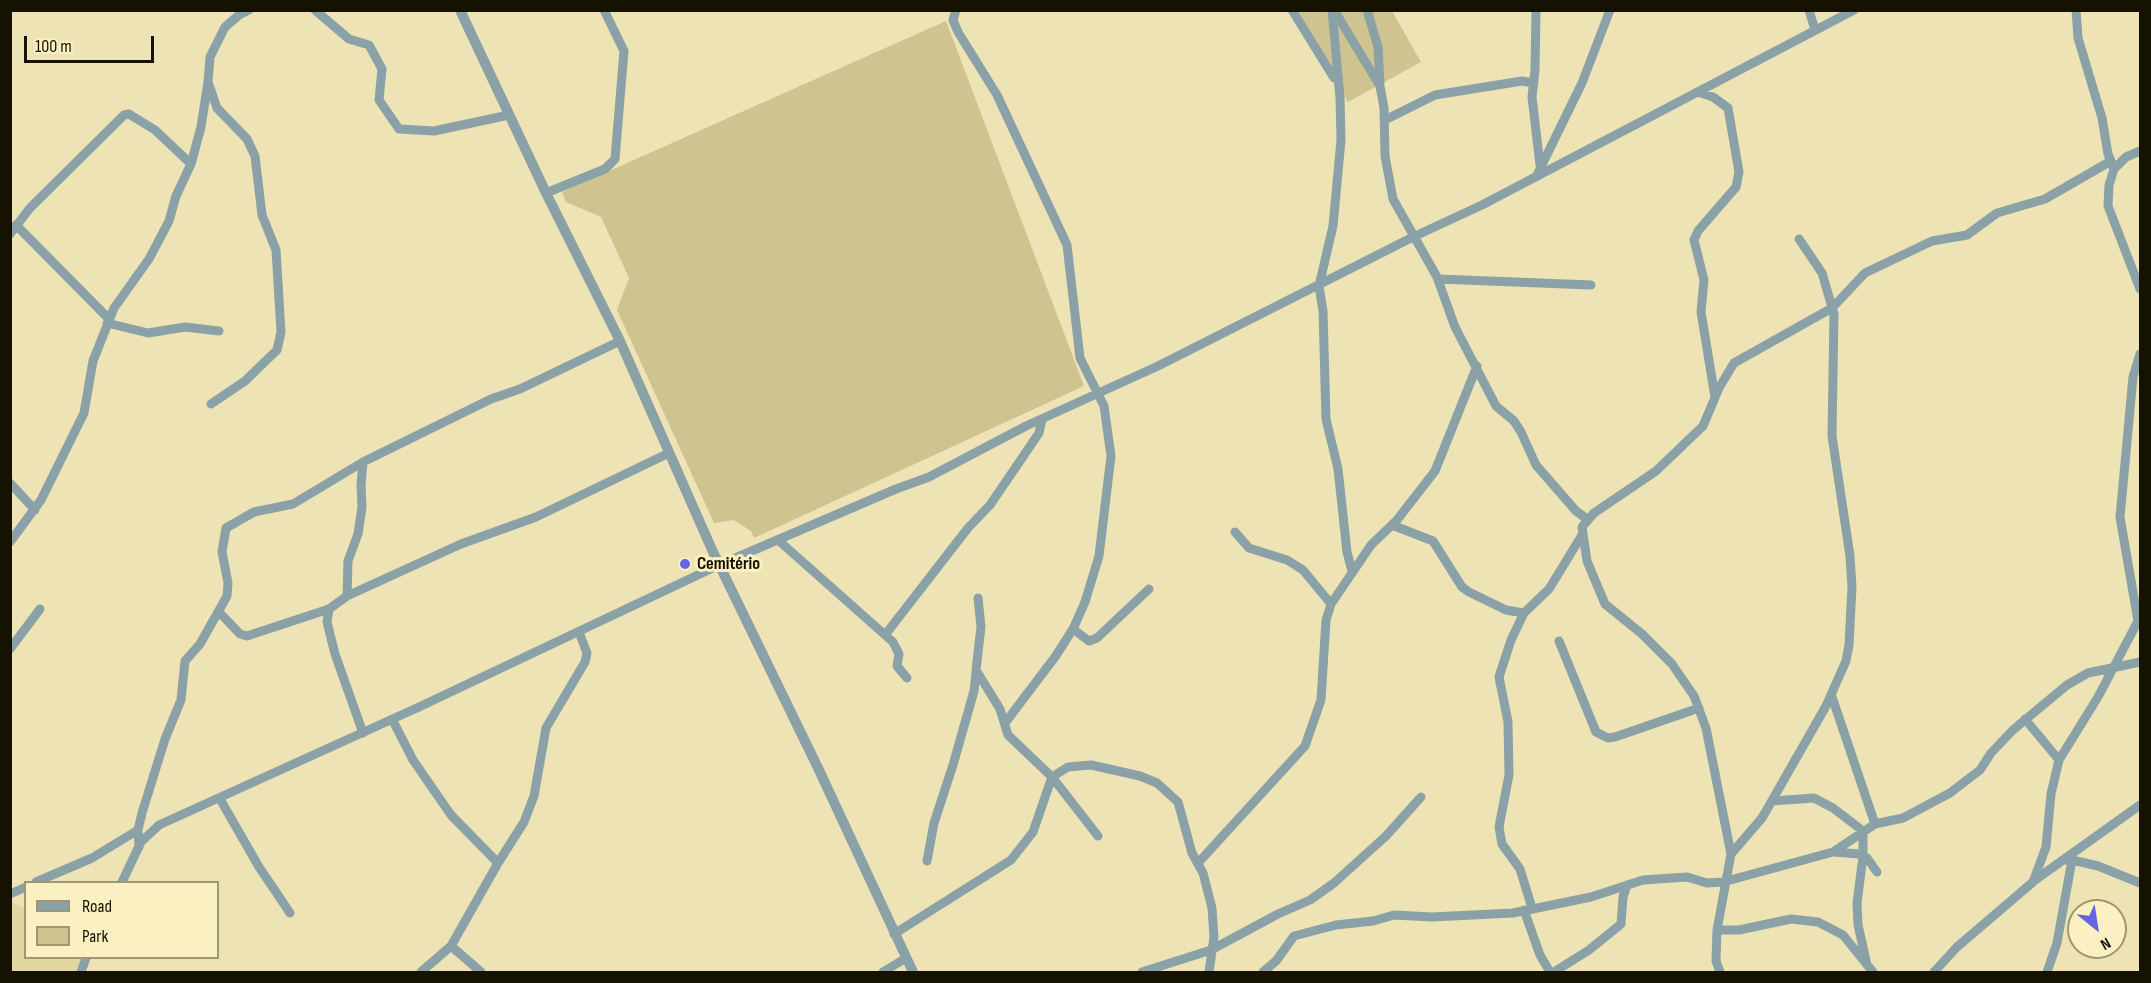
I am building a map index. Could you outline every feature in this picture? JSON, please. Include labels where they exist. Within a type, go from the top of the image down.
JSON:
[{"type":"street","points":[[315,10],[349,39],[369,45],[382,69],[379,100],[399,129],[434,131],[509,115]]},
{"type":"street","points":[[460,10],[546,193],[620,341],[719,565],[819,770],[913,972]]},
{"type":"street","points":[[546,193],[604,169],[615,159],[624,51],[604,10]]},
{"type":"street","points":[[956,10],[953,20],[958,32],[996,95],[1067,245],[1080,358],[1104,406],[1110,446],[1107,492],[1093,580],[1073,629],[1005,723]]},
{"type":"street","points":[[1292,10],[1337,83]]},
{"type":"street","points":[[1333,10],[1341,132],[1333,226],[1319,286],[1323,311],[1326,420],[1338,469],[1347,552],[1352,571]]},
{"type":"street","points":[[1333,10],[1380,86]]},
{"type":"street","points":[[1367,10],[1378,47],[1385,120],[1385,156],[1393,199],[1438,279],[1455,327],[1497,406],[1514,421],[1536,465],[1564,498],[1587,519]]},
{"type":"street","points":[[1536,10],[1532,97],[1540,165]]},
{"type":"street","points":[[1536,177],[1582,83],[1610,10]]},
{"type":"street","points":[[1809,10],[1815,30]]},
{"type":"street","points":[[122,881],[149,831],[159,825],[363,733],[719,565],[929,477],[1042,419],[1099,394],[1536,177],[1854,10]]},
{"type":"street","points":[[2076,10],[2078,38],[2102,118],[2112,165],[2108,206],[2140,290]]},
{"type":"street","points":[[10,542],[35,510],[84,413],[93,361],[108,321],[161,238],[191,164],[203,118],[210,57],[225,27],[246,11]]},
{"type":"street","points":[[1385,120],[1443,93],[1522,81],[1534,83]]},
{"type":"street","points":[[208,82],[213,101],[221,113],[247,139],[255,156],[262,215],[276,250],[282,317],[277,350],[245,381],[211,404]]},
{"type":"street","points":[[1713,85],[1713,97]]},
{"type":"street","points":[[1698,92],[1713,97],[1728,108],[1739,171],[1736,187],[1698,231],[1694,240],[1704,280],[1701,312],[1715,398]]},
{"type":"street","points":[[203,118],[212,112],[221,113]]},
{"type":"street","points":[[10,234],[16,225],[124,115],[129,114],[155,130],[191,164]]},
{"type":"street","points":[[1719,972],[1716,961],[1717,930],[1731,854],[1706,728],[1689,687],[1672,664],[1642,634],[1605,604],[1587,561],[1582,527],[1587,519],[1656,471],[1703,426],[1734,363],[1832,308],[1865,273],[1932,241],[1967,235],[1997,213],[2045,199],[2140,151]]},
{"type":"street","points":[[16,225],[108,321],[148,333],[185,327],[219,331]]},
{"type":"street","points":[[1731,854],[1755,828],[1772,801],[1831,694],[1846,661],[1852,587],[1850,556],[1834,454],[1832,308],[1822,273],[1799,239]]},
{"type":"street","points":[[1438,279],[1591,285]]},
{"type":"street","points":[[139,847],[138,830],[165,739],[181,700],[185,661],[200,644],[227,596],[228,583],[222,552],[226,528],[254,512],[293,504],[363,462],[491,399],[520,389],[620,341]]},
{"type":"street","points":[[2033,882],[2046,847],[2051,794],[2059,760],[2139,620],[2120,517],[2133,377],[2140,354]]},
{"type":"street","points":[[1198,863],[1305,746],[1321,700],[1326,620],[1331,604],[1371,545],[1392,525],[1435,471],[1477,366]]},
{"type":"street","points":[[885,634],[968,528],[990,505],[1039,433],[1042,419]]},
{"type":"street","points":[[219,612],[240,634],[247,636],[329,609],[347,596],[461,543],[536,517],[669,453]]},
{"type":"street","points":[[347,596],[348,561],[361,517],[363,462]]},
{"type":"street","points":[[10,483],[35,510]]},
{"type":"street","points":[[1392,525],[1433,541],[1462,586],[1469,592],[1506,610],[1524,613]]},
{"type":"street","points":[[1235,531],[1249,548],[1287,560],[1304,570],[1331,604]]},
{"type":"street","points":[[1550,972],[1540,955],[1520,869],[1502,844],[1499,827],[1509,775],[1508,722],[1499,677],[1511,639],[1524,613],[1529,605],[1549,589],[1582,535]]},
{"type":"street","points":[[778,540],[885,634],[897,648],[897,666],[906,678]]},
{"type":"street","points":[[1073,629],[1089,641],[1096,638],[1149,589]]},
{"type":"street","points":[[927,861],[934,823],[974,691],[981,627],[978,598]]},
{"type":"street","points":[[10,649],[40,609]]},
{"type":"street","points":[[329,609],[327,622],[335,654],[363,733]]},
{"type":"street","points":[[421,972],[451,946],[530,808],[546,728],[585,662],[587,653],[579,632]]},
{"type":"street","points":[[1559,641],[1596,732],[1608,738],[1699,708]]},
{"type":"street","points":[[1833,852],[1875,824],[1903,818],[1950,793],[1980,770],[1991,753],[2025,719],[2067,685],[2088,673],[2140,662]]},
{"type":"street","points":[[976,670],[1000,709],[1012,739],[1052,777],[1098,836]]},
{"type":"street","points":[[1831,694],[1875,824]]},
{"type":"street","points":[[392,719],[413,760],[451,816],[498,863]]},
{"type":"street","points":[[2025,719],[2059,760]]},
{"type":"street","points":[[894,934],[1011,860],[1033,832],[1052,777],[1068,767],[1091,765],[1140,776],[1157,783],[1178,802],[1214,922],[1209,972]]},
{"type":"street","points":[[1142,972],[1211,950],[1278,914],[1298,907],[1334,883],[1386,836],[1421,797]]},
{"type":"street","points":[[1772,801],[1814,798],[1833,808],[1863,831]]},
{"type":"street","points":[[220,799],[259,867],[290,913]]},
{"type":"street","points":[[1934,972],[1957,947],[2033,882],[2140,806]]},
{"type":"street","points":[[38,881],[92,858],[138,830]]},
{"type":"street","points":[[1863,831],[1863,856],[1857,903],[1858,925],[1870,969]]},
{"type":"street","points":[[1263,972],[1276,961],[1288,942],[1299,933],[1394,915],[1489,915],[1591,897],[1627,885],[1675,876],[1715,883],[1764,873],[1833,852],[1848,852],[1863,856],[1877,872]]},
{"type":"street","points":[[2067,860],[2098,866],[2140,883]]},
{"type":"street","points":[[2047,972],[2057,943],[2067,860]]},
{"type":"street","points":[[1554,972],[1589,950],[1621,924],[1623,897],[1627,885]]},
{"type":"street","points":[[10,894],[24,888]]},
{"type":"street","points":[[1717,930],[1739,930],[1803,918],[1818,922],[1843,935],[1870,969]]},
{"type":"street","points":[[451,946],[480,972]]},
{"type":"street","points":[[883,972],[906,958]]},
{"type":"shaded area","points":[[10,901],[24,908],[24,959],[82,959],[77,972],[11,972]]},
{"type":"green space","points":[[1296,11],[1392,11],[1421,62],[1348,102]]},
{"type":"green space","points":[[946,21],[1084,386],[754,538],[751,531],[734,520],[714,523],[617,310],[629,278],[601,217],[566,202],[562,192]]},
{"type":"place","name":"Cemitério","points":[[685,564]]}]
